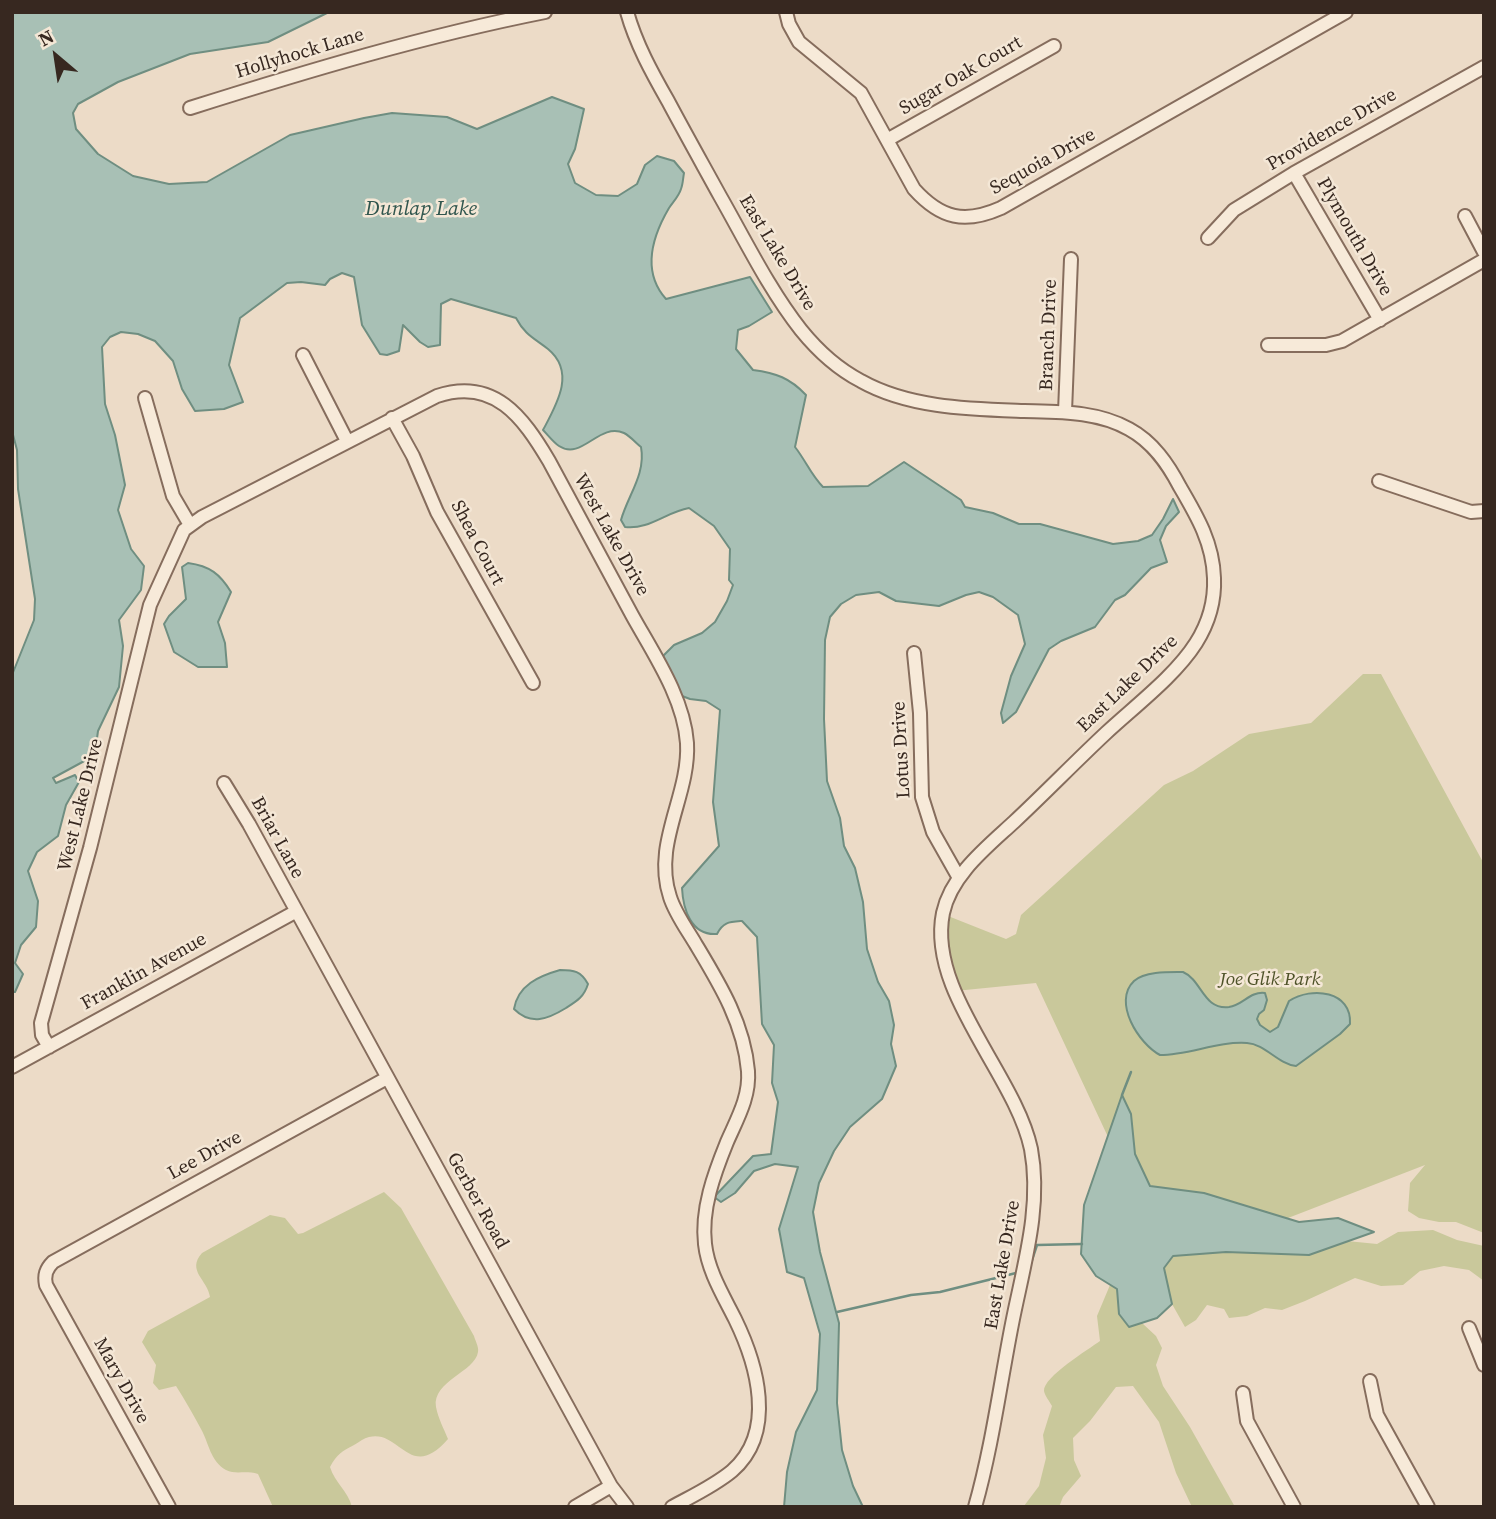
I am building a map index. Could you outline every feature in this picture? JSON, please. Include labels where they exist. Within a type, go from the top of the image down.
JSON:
[{"type":"street","name":"Hollyhock Lane","points":[[190,108],[398,45],[477,25],[545,12]]},
{"type":"street","name":"East Lake Drive","points":[[627,12],[640,49],[748,244],[789,314],[802,332],[825,355],[863,383],[899,397],[971,408],[1065,412],[1127,427],[1165,461],[1199,519],[1210,549],[1215,582],[1210,613],[1188,655],[994,840],[959,878],[943,914],[942,944],[946,966],[968,1018],[1026,1131],[1035,1191],[1027,1250],[975,1507]]},
{"type":"street","name":"Sequoia Drive","points":[[786,12],[799,42],[862,93],[914,189],[926,202],[956,217],[983,215],[1001,208],[1346,12]]},
{"type":"street","name":"Sugar Oak Court","points":[[887,140],[1054,46]]},
{"type":"street","name":"Providence Drive","points":[[1208,239],[1234,210],[1294,173],[1484,67]]},
{"type":"street","name":"Plymouth Drive","points":[[1294,173],[1380,320]]},
{"type":"street","points":[[1465,216],[1484,252]]},
{"type":"street","name":"Branch Drive","points":[[1065,412],[1071,260]]},
{"type":"street","points":[[1268,345],[1326,345],[1342,341],[1484,260]]},
{"type":"street","points":[[303,355],[347,441]]},
{"type":"street","name":"West Lake Drive","points":[[49,1046],[42,1035],[41,1023],[90,848],[150,606],[184,530],[202,517],[437,396],[457,391],[481,392],[494,397],[515,414],[549,461],[660,666],[684,723],[687,759],[668,835],[666,885],[676,912],[729,1002],[748,1070],[746,1097],[709,1194],[705,1244],[715,1279],[752,1362],[758,1386],[759,1410],[755,1435],[747,1453],[737,1466],[672,1507]]},
{"type":"street","points":[[145,398],[173,496],[190,525]]},
{"type":"street","name":"Shea Court","points":[[392,418],[413,456],[438,512],[533,683]]},
{"type":"street","points":[[1379,481],[1471,512],[1484,511]]},
{"type":"street","name":"Lotus Drive","points":[[914,653],[920,713],[922,797],[933,832],[959,878]]},
{"type":"street","name":"Briar Lane","points":[[224,783],[249,824],[295,912]]},
{"type":"street","name":"Franklin Avenue","points":[[12,1067],[295,912]]},
{"type":"street","name":"Gerber Road","points":[[295,912],[611,1486],[626,1507]]},
{"type":"street","name":"Lee Drive","points":[[46,1273],[52,1262],[387,1078]]},
{"type":"street","name":"Mary Drive","points":[[46,1273],[46,1285],[169,1507]]},
{"type":"street","points":[[1469,1328],[1484,1365]]},
{"type":"street","points":[[1370,1381],[1377,1415],[1427,1507]]},
{"type":"street","points":[[1242,1393],[1247,1421],[1294,1507]]},
{"type":"street","points":[[575,1507],[611,1486]]},
{"type":"green space","name":"Joe Glik Park","points":[[1363,674],[1381,674],[1484,864],[1484,1233],[1456,1222],[1419,1218],[1408,1211],[1410,1183],[1425,1165],[1195,1254],[1226,1252],[1309,1255],[1347,1241],[1377,1244],[1398,1232],[1433,1230],[1457,1240],[1484,1246],[1484,1281],[1469,1270],[1444,1266],[1420,1271],[1403,1285],[1381,1286],[1355,1278],[1282,1310],[1265,1308],[1247,1316],[1229,1318],[1224,1309],[1207,1305],[1196,1320],[1185,1327],[1172,1304],[1164,1268],[1167,1263],[1036,983],[955,991],[943,914],[1006,939],[1016,934],[1021,915],[1164,785],[1193,771],[1249,734],[1311,723]]},
{"type":"green space","points":[[384,1192],[401,1208],[474,1336],[477,1346],[475,1359],[440,1390],[437,1398],[437,1411],[448,1439],[435,1451],[424,1456],[414,1456],[389,1440],[380,1437],[367,1438],[340,1453],[330,1467],[352,1507],[273,1507],[258,1474],[226,1470],[216,1462],[176,1386],[159,1390],[153,1383],[156,1365],[142,1342],[148,1331],[210,1297],[196,1265],[202,1253],[270,1215],[285,1218],[298,1234],[303,1233]]},
{"type":"green space","points":[[1110,1285],[1117,1289],[1119,1314],[1129,1327],[1142,1323],[1156,1336],[1162,1348],[1156,1365],[1163,1386],[1190,1427],[1235,1507],[1192,1507],[1176,1473],[1159,1422],[1133,1386],[1116,1387],[1073,1438],[1074,1460],[1081,1476],[1063,1497],[1059,1507],[1024,1506],[1039,1486],[1046,1458],[1043,1435],[1052,1406],[1044,1391],[1046,1385],[1058,1371],[1100,1341],[1097,1316]]},
{"type":"water","name":"Dunlap Lake","points":[[12,12],[329,12],[268,42],[190,54],[118,82],[78,104],[73,113],[76,129],[98,154],[133,176],[169,184],[207,182],[290,135],[364,118],[392,113],[447,117],[477,129],[552,97],[584,109],[575,149],[568,164],[575,183],[596,195],[618,196],[637,184],[645,165],[657,156],[674,161],[684,173],[680,192],[663,219],[652,254],[654,277],[666,299],[750,277],[772,312],[738,330],[736,349],[753,370],[782,377],[806,395],[795,447],[823,487],[868,486],[904,462],[961,500],[965,507],[993,513],[1019,524],[1040,524],[1113,544],[1138,541],[1152,535],[1173,499],[1179,512],[1166,526],[1160,540],[1167,562],[1151,568],[1125,595],[1115,600],[1095,627],[1049,649],[1016,712],[1003,723],[1001,713],[1011,676],[1025,644],[1018,615],[993,597],[979,592],[939,606],[896,601],[879,592],[856,595],[841,604],[830,617],[825,640],[824,719],[827,781],[840,818],[844,846],[855,868],[863,902],[867,949],[878,982],[889,1001],[894,1025],[891,1044],[896,1066],[882,1099],[850,1127],[834,1151],[819,1183],[813,1212],[820,1252],[839,1323],[837,1403],[842,1450],[853,1486],[863,1507],[784,1507],[787,1472],[796,1432],[817,1390],[820,1334],[804,1278],[787,1272],[779,1229],[798,1167],[775,1164],[754,1171],[735,1193],[721,1202],[714,1197],[753,1156],[771,1154],[778,1102],[772,1083],[774,1045],[762,1024],[757,937],[742,921],[727,923],[717,934],[701,931],[690,920],[684,904],[682,888],[719,846],[713,802],[720,710],[706,701],[682,696],[661,658],[674,645],[702,633],[715,622],[733,585],[729,580],[730,549],[714,526],[689,508],[642,526],[625,527],[621,520],[639,475],[641,447],[626,434],[615,431],[575,449],[567,449],[559,446],[543,430],[558,399],[561,368],[548,349],[526,332],[516,318],[451,299],[441,304],[440,345],[428,347],[403,325],[399,351],[380,354],[362,325],[354,277],[342,273],[325,285],[287,283],[240,318],[229,365],[243,402],[224,409],[195,411],[182,389],[173,361],[155,341],[138,334],[121,332],[110,337],[102,347],[105,404],[115,435],[125,485],[118,510],[131,549],[144,566],[141,590],[119,620],[123,646],[119,687],[98,731],[95,753],[53,778],[56,783],[75,775],[79,782],[66,805],[58,836],[37,852],[28,871],[38,901],[36,927],[21,945],[15,963],[23,974],[15,992],[12,992],[12,675],[34,620],[35,599],[18,489],[17,450],[12,431]]},
{"type":"water","points":[[188,563],[214,572],[231,592],[218,622],[225,643],[227,667],[198,667],[174,652],[164,624],[186,599],[182,567]]},
{"type":"water","points":[[560,970],[577,972],[588,984],[577,1001],[540,1019],[527,1018],[514,1009],[525,988],[537,979]]},
{"type":"water","points":[[1183,972],[1195,981],[1208,999],[1220,1007],[1234,1006],[1255,994],[1265,993],[1267,1000],[1264,1010],[1257,1019],[1260,1025],[1270,1032],[1278,1027],[1289,1001],[1298,996],[1319,993],[1338,998],[1345,1004],[1350,1024],[1296,1066],[1247,1043],[1160,1055],[1144,1042],[1131,1022],[1127,1011],[1128,990],[1134,981],[1144,975]]},
{"type":"water","points":[[1122,1095],[1131,1114],[1135,1154],[1150,1186],[1204,1193],[1299,1222],[1338,1218],[1374,1232],[1309,1255],[1226,1252],[1173,1256],[1164,1268],[1172,1304],[1157,1318],[1129,1327],[1119,1314],[1117,1289],[1096,1276],[1081,1254],[1084,1205]]},
{"type":"waterway","points":[[1122,1095],[1131,1072]]},
{"type":"waterway","points":[[1029,1269],[1037,1245],[1082,1244]]},
{"type":"waterway","points":[[837,1312],[911,1295],[940,1292],[1020,1272]]}]
